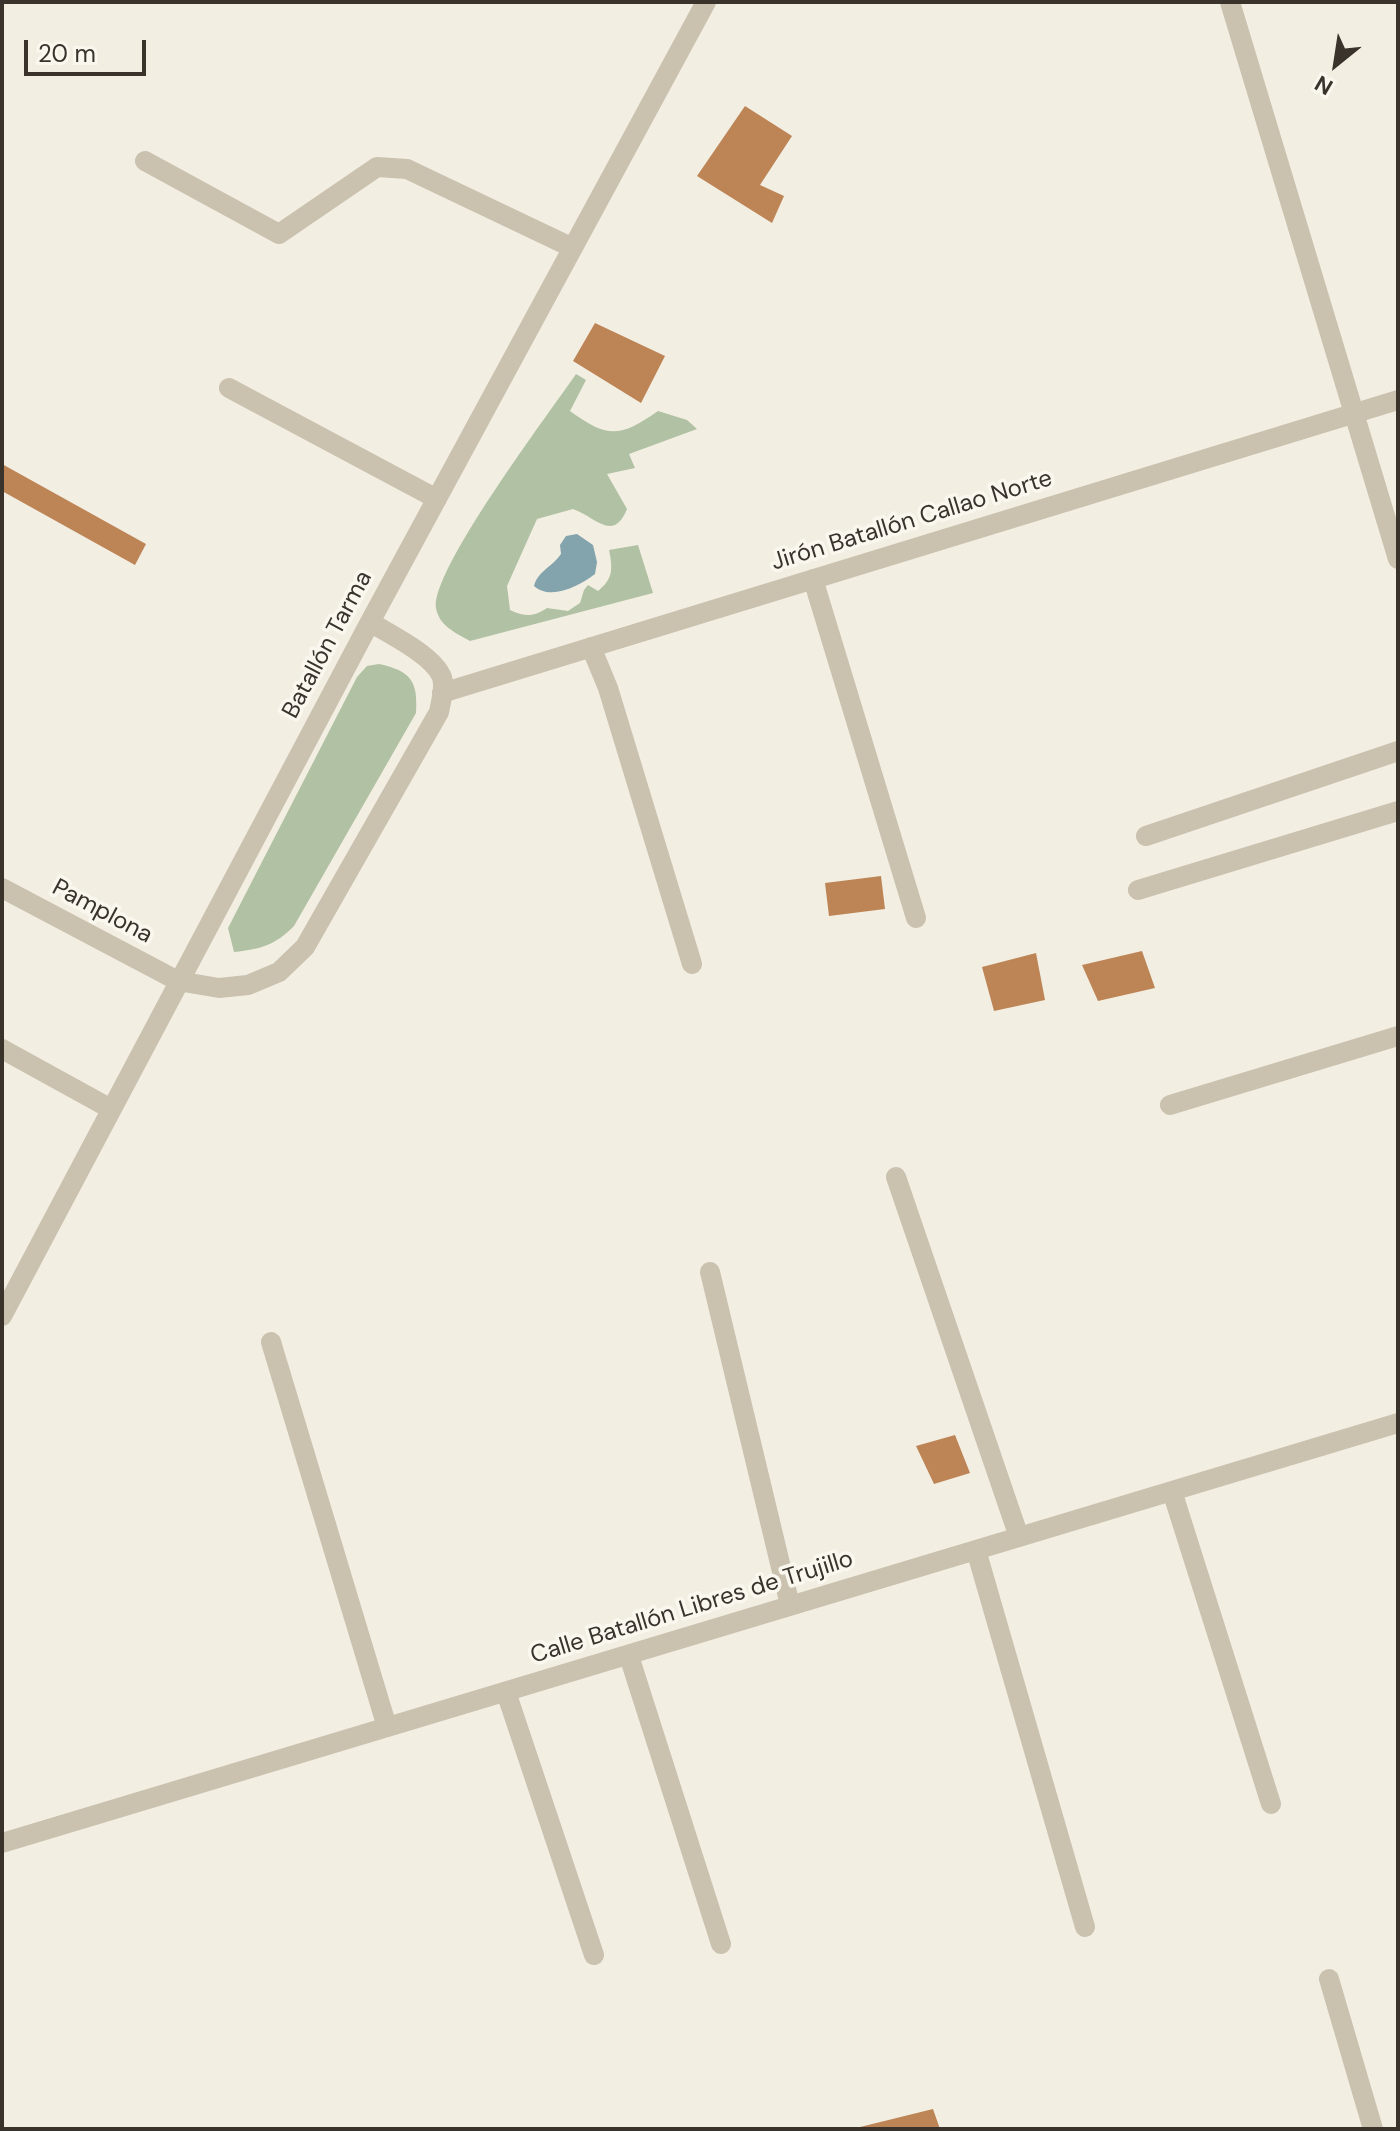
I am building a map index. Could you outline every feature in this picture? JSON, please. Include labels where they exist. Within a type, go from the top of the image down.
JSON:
[{"type":"street","name":"Batallón Tarma","points":[[5,1305],[706,2]]},
{"type":"street","points":[[1230,2],[1398,559]]},
{"type":"street","points":[[145,161],[279,234],[377,167],[407,169],[573,248]]},
{"type":"street","points":[[229,388],[437,499]]},
{"type":"street","name":"Jirón Batallón Callao Norte","points":[[442,693],[1398,400]]},
{"type":"street","points":[[813,579],[916,918]]},
{"type":"street","points":[[178,981],[219,988],[248,985],[279,972],[305,947],[439,712],[441,675],[427,658],[370,622]]},
{"type":"street","points":[[591,647],[608,688],[692,964]]},
{"type":"street","points":[[1146,836],[1398,751]]},
{"type":"street","points":[[1138,890],[1398,811]]},
{"type":"street","name":"Pamplona","points":[[2,888],[178,981]]},
{"type":"street","points":[[1170,1105],[1398,1036]]},
{"type":"street","points":[[2,1049],[111,1109]]},
{"type":"street","points":[[896,1177],[1019,1537]]},
{"type":"street","points":[[710,1272],[790,1605]]},
{"type":"street","points":[[271,1342],[387,1727]]},
{"type":"street","name":"Calle Batallón Libres de Trujillo","points":[[2,1843],[1398,1423]]},
{"type":"street","points":[[1172,1491],[1271,1804]]},
{"type":"street","points":[[976,1550],[1085,1927]]},
{"type":"street","points":[[629,1656],[721,1944]]},
{"type":"street","points":[[506,1692],[594,1955]]},
{"type":"street","points":[[1329,1979],[1373,2129]]},
{"type":"green space","points":[[576,374],[586,380],[570,411],[594,426],[604,430],[623,430],[658,411],[687,420],[697,429],[629,454],[635,468],[607,474],[627,509],[616,524],[603,525],[573,509],[537,519],[507,586],[510,610],[529,615],[547,608],[568,611],[580,603],[588,585],[598,591],[607,582],[611,568],[609,550],[638,545],[653,593],[470,641],[441,620],[436,608],[439,589],[494,491]]},
{"type":"green space","points":[[379,664],[399,670],[410,679],[416,693],[416,713],[294,926],[267,945],[234,952],[228,928],[357,677],[367,666]]},
{"type":"water","points":[[577,534],[593,545],[597,562],[595,574],[557,592],[534,586],[539,576],[561,554],[560,545],[566,536]]},
{"type":"building","points":[[745,106],[792,136],[760,185],[784,196],[772,223],[697,176]]},
{"type":"building","points":[[595,323],[665,356],[641,403],[573,361]]},
{"type":"building","points":[[2,464],[146,544],[135,565],[2,491]]},
{"type":"building","points":[[881,876],[885,909],[829,916],[825,883]]},
{"type":"building","points":[[1142,951],[1155,988],[1098,1001],[1082,965]]},
{"type":"building","points":[[1036,953],[1045,1000],[994,1011],[982,967]]},
{"type":"building","points":[[955,1435],[970,1473],[934,1484],[916,1446]]},
{"type":"building","points":[[933,2109],[940,2129],[856,2129],[856,2128]]}]
